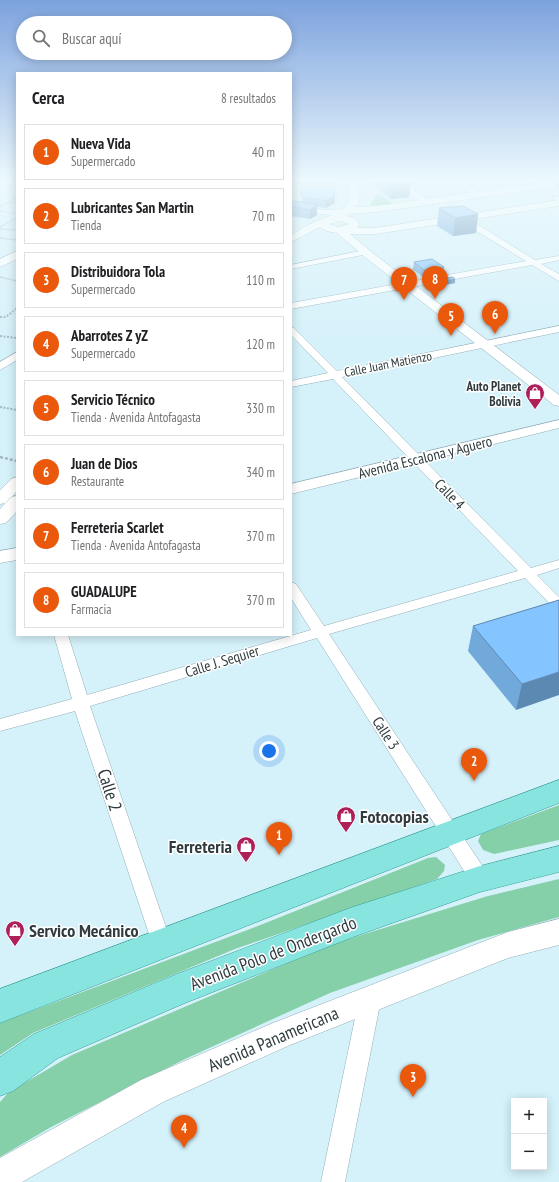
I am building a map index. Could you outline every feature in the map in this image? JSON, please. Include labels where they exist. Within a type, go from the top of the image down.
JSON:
[{"type":"main road","points":[[0,1006],[451,834],[559,791]]},
{"type":"main road","name":"Avenida Polo de Ondergardo","points":[[0,1078],[46,1046],[177,990],[350,923],[480,879],[559,859]]},
{"type":"street","points":[[292,244],[309,236]]},
{"type":"street","points":[[356,236],[365,252],[559,402]]},
{"type":"street","points":[[292,267],[365,252],[369,245],[371,236]]},
{"type":"street","points":[[490,236],[559,278]]},
{"type":"street","points":[[0,264],[16,255]]},
{"type":"street","points":[[292,306],[559,258]]},
{"type":"street","name":"Calle Juan Matienzo","points":[[292,384],[559,329]]},
{"type":"street","name":"Calle 4","points":[[292,331],[559,605]]},
{"type":"street","points":[[0,366],[16,356]]},
{"type":"street","name":"Avenida Escalona y Aguero","points":[[292,489],[559,424]]},
{"type":"street","points":[[0,499],[16,483]]},
{"type":"street","points":[[0,519],[16,502]]},
{"type":"street","points":[[0,557],[16,554]]},
{"type":"street","name":"Calle J. Sequier","points":[[0,725],[81,703],[320,632],[559,564]]},
{"type":"street","name":"Calle 3","points":[[292,589],[480,879]]},
{"type":"street","name":"Calle 2","points":[[60,636],[81,703],[162,945]]},
{"type":"street","name":"Avenida Panamericana","points":[[0,1176],[152,1090],[283,1032],[508,945],[559,932]]},
{"type":"street","points":[[333,1182],[370,999]]},
{"type":"path","points":[[0,238],[16,240]]},
{"type":"path","points":[[0,277],[16,281]]},
{"type":"path","points":[[0,315],[6,317],[16,309]]},
{"type":"path","points":[[0,336],[16,338]]},
{"type":"path","points":[[0,407],[16,410]]},
{"type":"path","points":[[0,457],[16,461]]},
{"type":"green space","points":[[559,805],[559,840],[494,854],[483,850],[478,841],[481,834]]},
{"type":"green space","points":[[436,857],[445,865],[444,871],[437,879],[235,949],[33,1033],[0,1055],[0,1023],[263,924],[428,858]]},
{"type":"green space","points":[[559,879],[559,917],[478,940],[330,993],[185,1059],[51,1127],[0,1157],[0,1102],[9,1092],[72,1055],[332,944],[488,896]]},
{"type":"building","points":[[432,259],[444,267],[424,270],[414,262]]},
{"type":"building","points":[[453,277],[455,279],[435,283],[433,281]]},
{"type":"building","points":[[559,600],[559,672],[522,684],[473,626]]},
{"type":"place","name":"GUADALUPE","points":[[435,299]]},
{"type":"place","name":"Ferreteria Scarlet","points":[[404,300]]},
{"type":"place","name":"Juan de Dios","points":[[495,334]]},
{"type":"place","name":"Servicio Técnico","points":[[451,336]]},
{"type":"place","name":"Auto Planet Bolivia","points":[[535,410]]},
{"type":"place","name":"Lubricantes San Martin","points":[[474,781]]},
{"type":"place","name":"Fotocopias","points":[[346,833]]},
{"type":"place","name":"Nueva Vida","points":[[279,855]]},
{"type":"place","name":"Ferreteria","points":[[246,863]]},
{"type":"place","name":"Servico Mecánico","points":[[15,947]]},
{"type":"place","name":"Distribuidora Tola","points":[[413,1097]]},
{"type":"place","name":"Abarrotes Z yZ","points":[[184,1148]]}]
